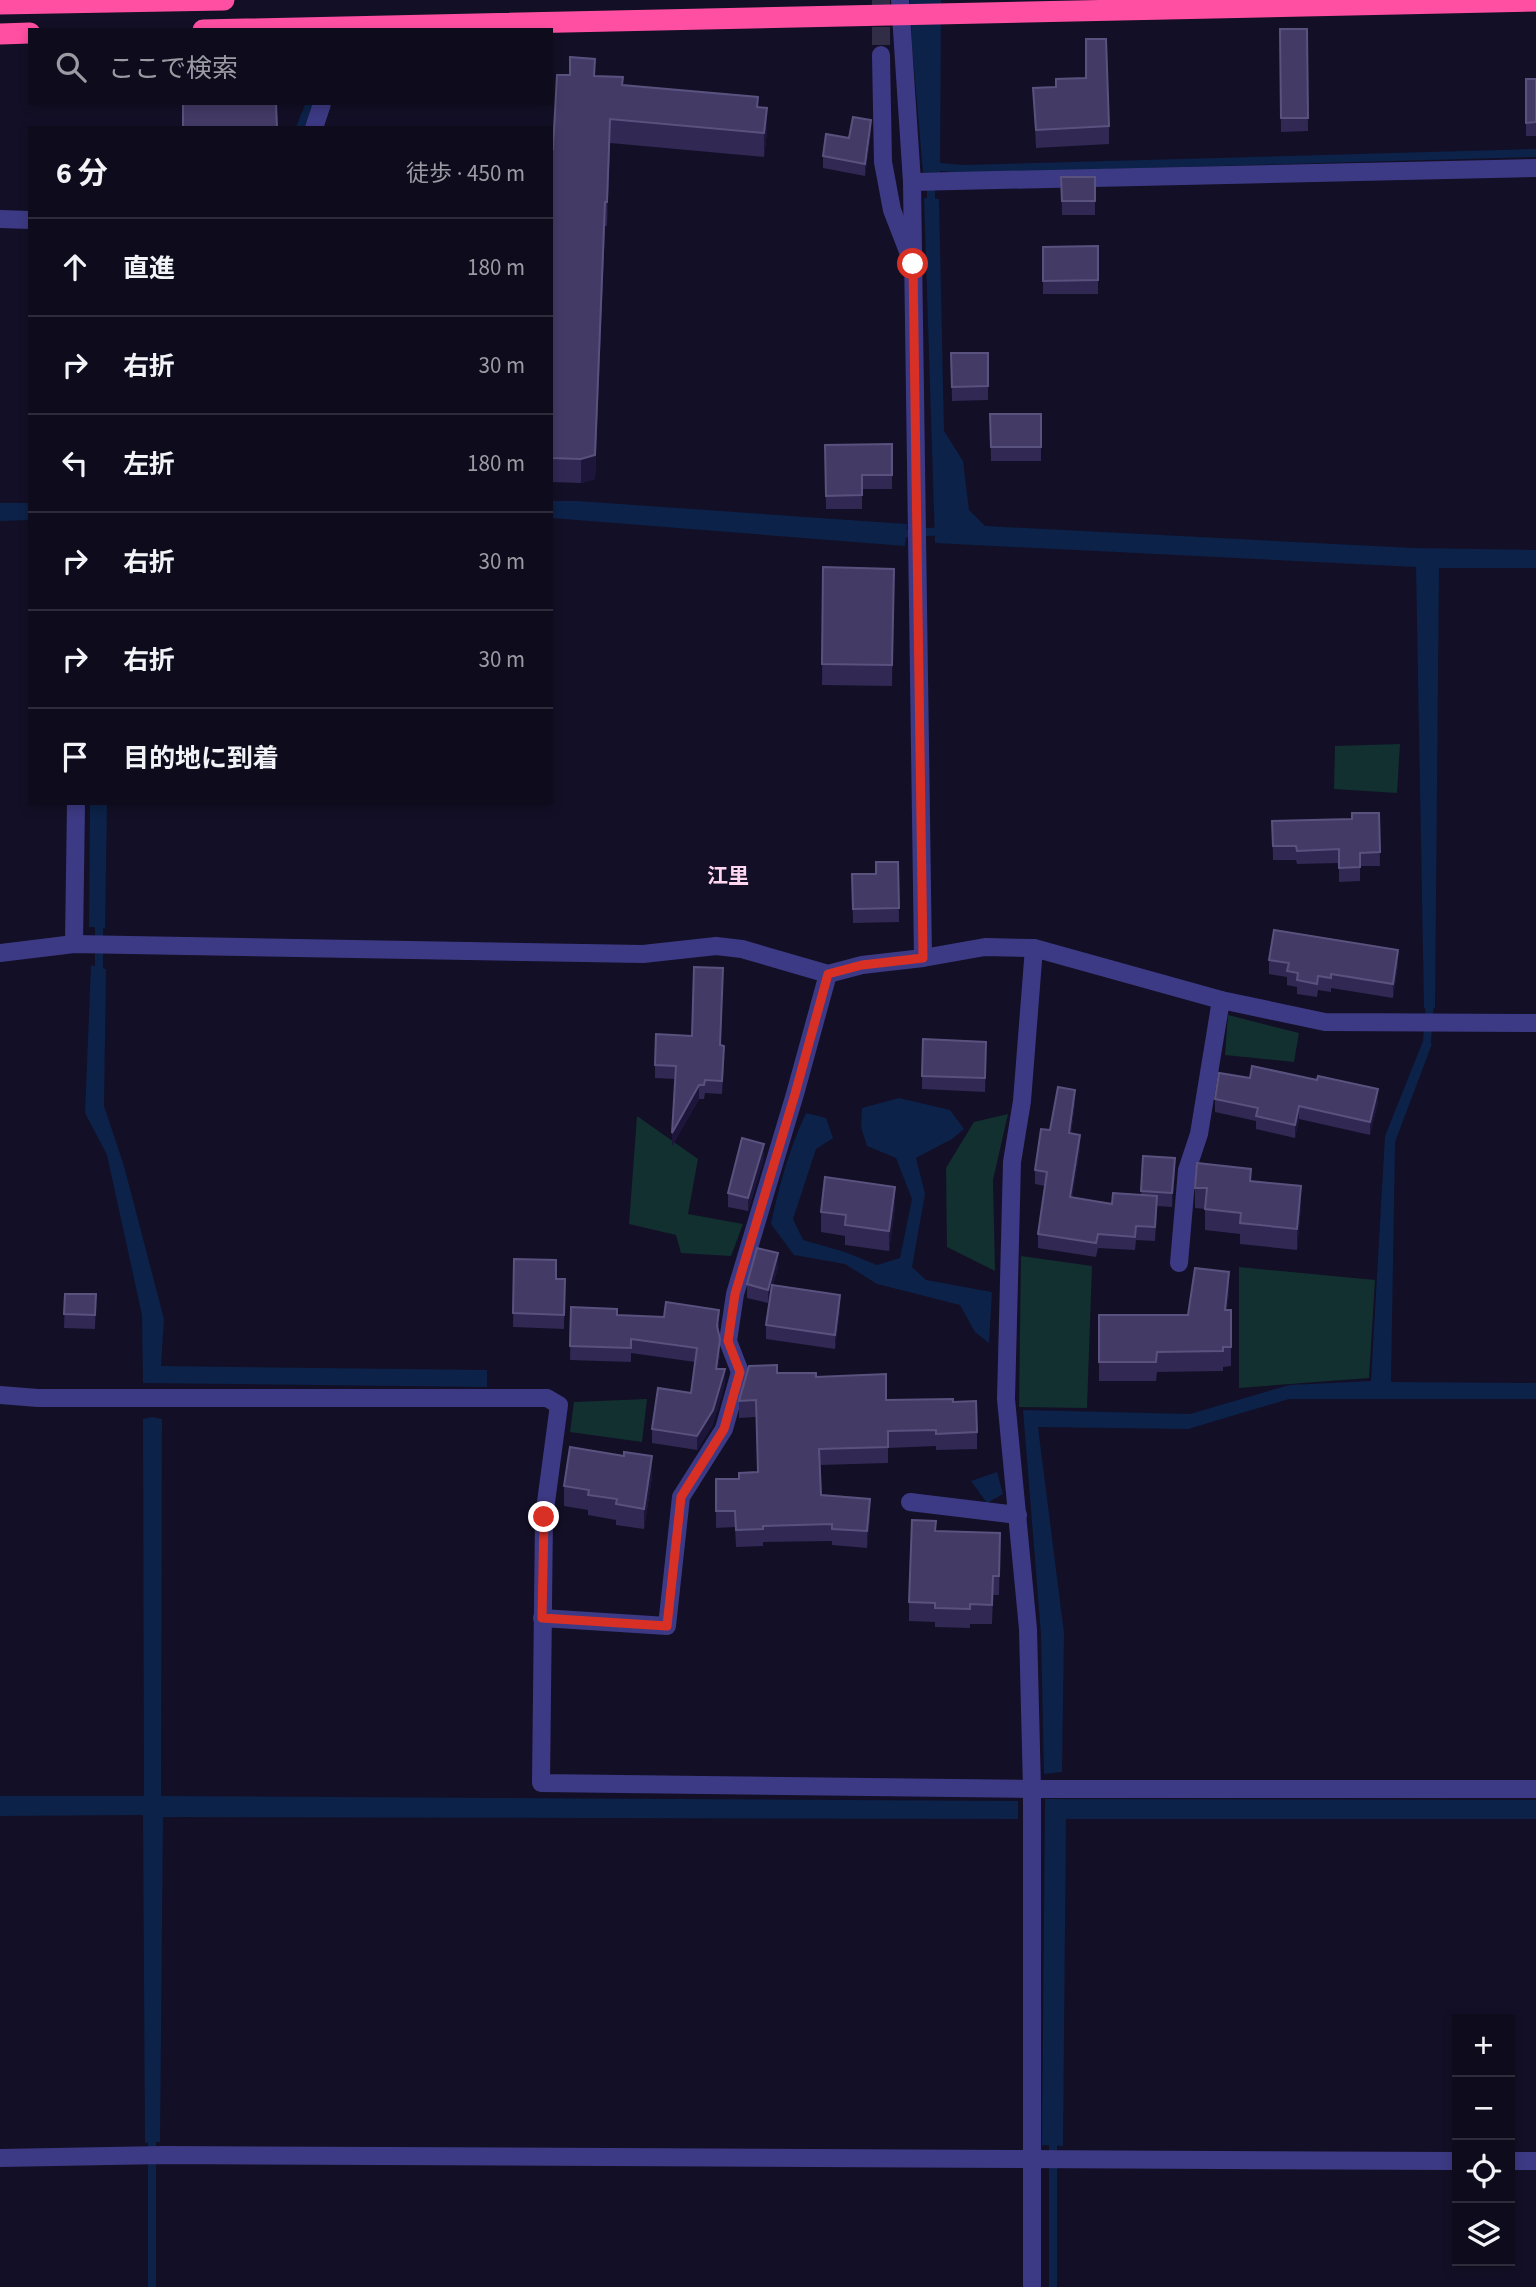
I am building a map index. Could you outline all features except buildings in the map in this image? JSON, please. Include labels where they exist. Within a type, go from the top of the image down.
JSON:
[{"type":"highway","points":[[0,4],[224,0]]},
{"type":"highway","points":[[266,28],[900,8],[1536,1]]},
{"type":"highway","points":[[0,34],[28,33]]},
{"type":"street","points":[[900,8],[912,182],[923,958]]},
{"type":"street","points":[[881,55],[883,162],[892,210],[913,264]]},
{"type":"street","points":[[315,126],[322,105]]},
{"type":"street","points":[[912,182],[1536,168]]},
{"type":"street","points":[[0,219],[28,220]]},
{"type":"street","points":[[76,805],[82,944]]},
{"type":"street","points":[[0,953],[82,944],[643,954],[716,946],[742,949],[828,974],[862,965],[985,947],[1034,948],[1221,1000],[1325,1021],[1536,1023]]},
{"type":"street","points":[[1032,2287],[1037,1789],[1028,1629],[1006,1399],[1012,1162],[1022,1101],[1034,948]]},
{"type":"street","points":[[542,1618],[667,1626],[681,1497],[724,1429],[740,1372],[728,1341],[735,1294],[828,974]]},
{"type":"street","points":[[1179,1262],[1186,1170],[1199,1134],[1221,1000]]},
{"type":"street","points":[[0,1395],[38,1398],[547,1398],[559,1405],[544,1517],[541,1783],[1037,1789],[1536,1788]]},
{"type":"street","points":[[910,1502],[1018,1515]]},
{"type":"street","points":[[0,2158],[164,2155],[1452,2161]]},
{"type":"street","points":[[1515,2161],[1536,2161]]},
{"type":"green space","points":[[1400,744],[1397,793],[1334,789],[1335,746]]},
{"type":"green space","points":[[1228,1015],[1299,1033],[1294,1062],[1225,1055]]},
{"type":"green space","points":[[1008,1114],[993,1180],[995,1271],[947,1247],[946,1168],[974,1122]]},
{"type":"green space","points":[[637,1116],[698,1159],[688,1214],[743,1224],[731,1256],[681,1253],[676,1235],[629,1224]]},
{"type":"green space","points":[[1021,1256],[1092,1266],[1087,1408],[1019,1407]]},
{"type":"green space","points":[[1239,1267],[1375,1280],[1369,1378],[1239,1388]]},
{"type":"green space","points":[[647,1399],[642,1442],[570,1432],[574,1402]]},
{"type":"water","points":[[910,0],[941,0],[940,173],[923,172]]},
{"type":"water","points":[[924,198],[939,199],[944,431],[963,461],[969,510],[985,526],[1413,548],[1536,550],[1536,568],[1439,568],[1435,1008],[1424,1008],[1416,567],[935,543]]},
{"type":"water","points":[[553,501],[907,524],[905,546],[553,518]]},
{"type":"water","points":[[0,503],[28,503],[28,520],[0,521]]},
{"type":"water","points":[[90,805],[107,805],[105,928],[89,927]]},
{"type":"water","points":[[91,965],[106,969],[104,1106],[124,1166],[164,1319],[161,1366],[487,1370],[487,1387],[143,1383],[142,1315],[107,1155],[85,1113]]},
{"type":"water","points":[[1423,1041],[1432,1044],[1395,1142],[1391,1382],[1536,1383],[1536,1399],[1289,1399],[1188,1429],[1038,1427],[1064,1633],[1062,1772],[1044,1774],[1041,1634],[1023,1410],[1190,1414],[1289,1385],[1371,1381],[1385,1136]]},
{"type":"water","points":[[899,1098],[950,1110],[964,1129],[952,1139],[916,1158],[925,1194],[912,1267],[926,1280],[992,1292],[989,1343],[975,1332],[960,1305],[877,1284],[845,1264],[794,1255],[771,1224],[785,1168],[806,1113],[826,1118],[833,1138],[816,1149],[793,1219],[803,1240],[877,1265],[900,1258],[912,1199],[896,1158],[867,1146],[861,1127],[862,1108]]},
{"type":"water","points":[[143,1419],[162,1419],[161,1796],[1018,1801],[1018,1819],[163,1817],[160,2142],[145,2143],[143,1815],[0,1816],[0,1796],[144,1796]]},
{"type":"water","points":[[997,1472],[1003,1494],[987,1503],[971,1481]]},
{"type":"water","points":[[1045,1799],[1536,1800],[1536,1819],[1066,1819],[1063,2146],[1042,2145]]},
{"type":"waterway","points":[[301,126],[309,105]]},
{"type":"waterway","points":[[932,162],[940,167],[964,169],[1536,153]]},
{"type":"waterway","points":[[931,180],[931,209]]},
{"type":"waterway","points":[[896,534],[943,531]]},
{"type":"waterway","points":[[99,918],[99,979]]},
{"type":"waterway","points":[[1424,1052],[1430,999]]},
{"type":"waterway","points":[[152,2132],[152,2287]]},
{"type":"waterway","points":[[1053,2136],[1053,2287]]},
{"type":"tunnel","points":[[881,0],[881,55]]},
{"type":"district","name":"江里","points":[[728,876]]},
{"type":"route","points":[[544,1517],[542,1618],[667,1626],[681,1497],[724,1429],[740,1372],[728,1341],[735,1294],[828,974],[862,965],[923,958],[913,264]]}]
